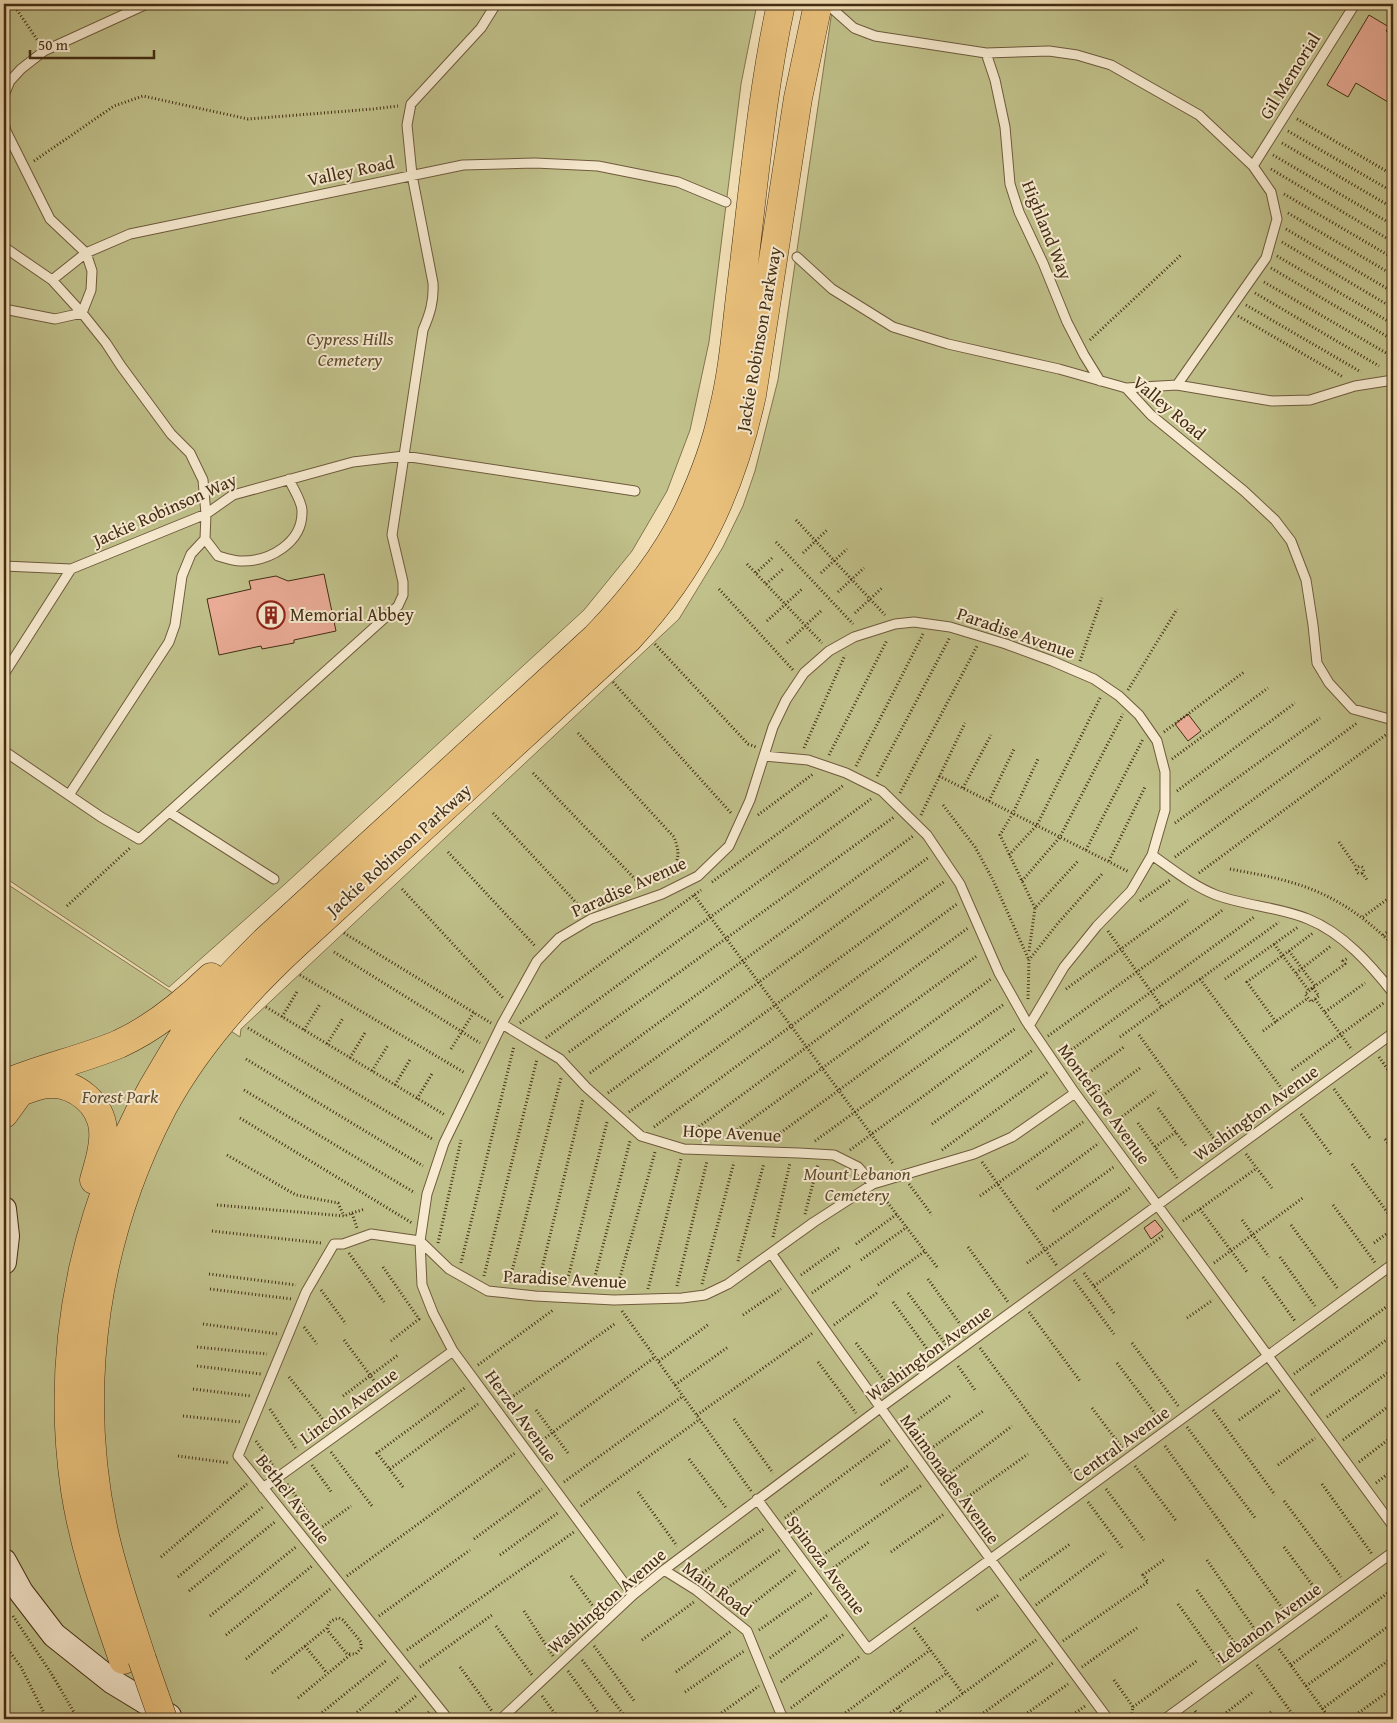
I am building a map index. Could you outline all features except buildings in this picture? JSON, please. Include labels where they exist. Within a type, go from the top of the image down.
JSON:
[{"type":"highway","name":"Jackie Robinson Parkway","points":[[163,1719],[102,1598],[82,1527],[71,1460],[69,1396],[72,1337],[80,1278],[104,1192],[140,1110],[155,1082],[205,1006],[245,961],[595,638],[642,585],[676,534],[709,460],[724,410],[734,347],[768,75],[781,4]]},
{"type":"highway","name":"Jackie Robinson Parkway","points":[[144,1719],[118,1584],[103,1527],[93,1462],[89,1404],[92,1343],[101,1281],[117,1218],[137,1163],[172,1093],[214,1031],[238,1001],[290,949],[622,645],[654,609],[686,566],[722,495],[746,422],[752,395],[798,98],[820,6]]},
{"type":"highway","points":[[4,1114],[9,1092],[48,1067],[101,1051],[149,1028],[183,1003],[218,971],[289,920]]},
{"type":"highway","points":[[4,1063],[48,1067]]},
{"type":"highway","points":[[9,1092],[49,1084],[64,1086],[87,1097],[100,1116],[103,1124],[103,1141],[92,1191],[88,1247]]},
{"type":"street","points":[[4,1209],[7,1236],[4,1262]]},
{"type":"street","points":[[4,1561],[21,1592],[54,1635],[112,1682],[174,1719]]},
{"type":"lane","points":[[4,95],[10,81],[21,69],[44,51],[147,4]]},
{"type":"lane","points":[[4,751],[139,839],[398,606],[402,595],[403,582],[392,535],[423,330],[434,298],[433,283],[412,176],[407,125],[411,104],[481,28],[496,4]]},
{"type":"lane","name":"Gil Memorial","points":[[1255,163],[1355,4]]},
{"type":"lane","points":[[820,6],[854,28],[875,36],[986,53],[1049,51],[1077,55],[1111,65],[1199,115],[1255,163],[1271,192],[1277,219],[1268,251],[1263,264],[1177,384]]},
{"type":"lane","name":"Highland Way","points":[[986,53],[995,80],[1005,127],[1010,184],[1019,212],[1043,263],[1067,322],[1100,381]]},
{"type":"lane","points":[[4,122],[6,131],[50,219],[86,253],[92,271],[92,281],[91,290],[82,313]]},
{"type":"lane","name":"Valley Road","points":[[52,280],[86,253],[130,234],[463,165],[535,163],[598,166],[678,182],[726,202]]},
{"type":"lane","points":[[4,247],[52,280],[82,313],[106,343],[171,434],[190,453],[202,480],[206,514],[205,539],[218,556],[240,561],[266,557],[287,546],[300,529],[302,510],[289,479]]},
{"type":"lane","name":"Valley Road","points":[[797,258],[832,289],[893,327],[948,344],[1059,369],[1126,388],[1151,415],[1244,491],[1275,520],[1290,541],[1306,580],[1317,663],[1329,682],[1353,709],[1393,720]]},
{"type":"lane","points":[[4,309],[55,319],[82,313]]},
{"type":"lane","points":[[1126,388],[1177,384],[1272,401],[1310,400],[1359,386],[1393,380]]},
{"type":"lane","name":"Jackie Robinson Way","points":[[4,566],[71,569],[206,514],[233,495],[353,462],[404,456],[636,491]]},
{"type":"lane","points":[[69,795],[169,642],[175,624],[182,576],[191,554],[205,539]]},
{"type":"lane","points":[[4,674],[71,569]]},
{"type":"lane","name":"Paradise Avenue","points":[[1027,1024],[1039,1009],[1064,967],[1101,922],[1131,890],[1152,855],[1165,810],[1165,772],[1155,738],[1139,715],[1106,687],[1094,679],[1043,657],[954,628],[914,622],[895,624],[858,635],[829,651],[800,678],[786,700],[776,720],[750,800],[729,846],[698,876],[662,894],[591,919],[559,938],[537,961],[489,1048],[443,1146],[426,1200],[420,1241],[449,1269],[488,1291],[535,1296],[614,1300],[674,1299],[705,1295],[732,1281],[846,1200],[873,1184],[976,1153],[1012,1137],[1038,1120],[1072,1089]]},
{"type":"lane","name":"Montefiore Avenue","points":[[765,753],[824,766],[853,776],[882,791],[919,827],[938,850],[966,898],[999,973],[1027,1024],[1072,1089],[1393,1526]]},
{"type":"lane","points":[[169,812],[274,879]]},
{"type":"lane","points":[[1152,855],[1189,881],[1216,895],[1309,919],[1342,938],[1373,966],[1393,994]]},
{"type":"lane","name":"Hope Avenue","points":[[501,1026],[514,1031],[562,1061],[642,1136],[683,1149],[821,1154],[839,1157],[858,1166],[873,1184]]},
{"type":"lane","name":"Washington Avenue","points":[[501,1719],[633,1595],[664,1570],[880,1408],[1393,1033]]},
{"type":"lane","points":[[338,1244],[371,1234],[420,1241]]},
{"type":"lane","name":"Herzel Avenue","points":[[420,1241],[422,1285],[433,1313],[453,1351],[633,1595]]},
{"type":"lane","name":"Bethel Avenue","points":[[338,1244],[311,1283],[302,1301],[238,1456],[448,1719]]},
{"type":"lane","name":"Maimonades Avenue","points":[[770,1254],[990,1561],[1108,1719]]},
{"type":"lane","name":"Central Avenue","points":[[868,1649],[1393,1264]]},
{"type":"lane","name":"Lincoln Avenue","points":[[263,1488],[453,1351]]},
{"type":"lane","name":"Spinoza Avenue","points":[[757,1499],[868,1649]]},
{"type":"lane","name":"Lebanon Avenue","points":[[1165,1719],[1393,1552]]},
{"type":"lane","name":"Main Road","points":[[664,1570],[703,1596],[747,1631],[767,1680],[785,1715]]},
{"type":"path","points":[[13,4],[44,51]]},
{"type":"path","points":[[24,168],[114,106],[143,96],[248,119],[411,104]]},
{"type":"path","points":[[1286,113],[1393,175]]},
{"type":"path","points":[[1279,125],[1393,192]]},
{"type":"path","points":[[1272,137],[1393,208]]},
{"type":"path","points":[[1264,149],[1393,225]]},
{"type":"path","points":[[1255,163],[1393,242]]},
{"type":"path","points":[[1265,182],[1393,258]]},
{"type":"path","points":[[1274,205],[1393,275]]},
{"type":"path","points":[[1276,223],[1393,292]]},
{"type":"path","points":[[1272,236],[1393,308]]},
{"type":"path","points":[[1268,251],[1393,324]]},
{"type":"path","points":[[1081,349],[1181,255]]},
{"type":"path","points":[[1263,264],[1393,340]]},
{"type":"path","points":[[1254,276],[1393,357]]},
{"type":"path","points":[[1246,287],[1379,366]]},
{"type":"path","points":[[1237,300],[1379,383]]},
{"type":"path","points":[[1229,311],[1359,386]]},
{"type":"path","points":[[735,832],[824,766],[895,624],[869,600],[796,520]]},
{"type":"path","points":[[803,553],[828,529]]},
{"type":"path","points":[[776,542],[858,635],[798,759]]},
{"type":"path","points":[[821,573],[847,549]]},
{"type":"path","points":[[756,573],[772,558]]},
{"type":"path","points":[[747,564],[829,651]]},
{"type":"path","points":[[838,592],[864,568]]},
{"type":"path","points":[[766,584],[783,569]]},
{"type":"path","points":[[855,613],[883,587]]},
{"type":"path","points":[[719,589],[800,678]]},
{"type":"path","points":[[767,621],[802,589]]},
{"type":"path","points":[[1077,671],[1102,598]]},
{"type":"path","points":[[787,643],[822,610]]},
{"type":"path","points":[[1022,881],[1060,837],[1125,702],[1177,610]]},
{"type":"path","points":[[710,883],[853,776],[928,624]]},
{"type":"path","points":[[872,786],[954,628]]},
{"type":"path","points":[[894,803],[982,636]]},
{"type":"path","points":[[655,644],[748,744],[765,753]]},
{"type":"path","points":[[1155,738],[1244,672]]},
{"type":"path","points":[[612,681],[740,823]]},
{"type":"path","points":[[1009,855],[1037,825],[1106,687]]},
{"type":"path","points":[[1164,765],[1268,688]]},
{"type":"path","points":[[1165,799],[1295,704]]},
{"type":"path","points":[[1158,836],[1320,718]]},
{"type":"path","points":[[535,1296],[584,1083],[919,827],[939,776],[965,723]]},
{"type":"path","points":[[1166,864],[1358,723]]},
{"type":"path","points":[[1086,850],[1148,728]]},
{"type":"path","points":[[1189,881],[1393,729]]},
{"type":"path","points":[[533,774],[635,879],[648,883],[657,882],[665,877],[669,877],[677,861],[678,849],[674,837],[578,733]]},
{"type":"path","points":[[963,788],[990,735]]},
{"type":"path","points":[[989,801],[1014,749]]},
{"type":"path","points":[[1035,908],[1000,835],[1038,760]]},
{"type":"path","points":[[939,776],[1139,877]]},
{"type":"path","points":[[1109,862],[1145,787]]},
{"type":"path","points":[[481,1287],[538,1045],[882,791]]},
{"type":"path","points":[[943,805],[975,847],[1027,952],[1029,960],[1028,991]]},
{"type":"path","points":[[506,1293],[562,1061],[726,938],[902,811]]},
{"type":"path","points":[[493,813],[591,919]]},
{"type":"path","points":[[67,906],[139,839]]},
{"type":"path","points":[[1339,842],[1357,868],[1357,872],[1362,873],[1368,881]]},
{"type":"path","points":[[601,1098],[938,850]]},
{"type":"path","points":[[448,852],[543,955]]},
{"type":"path","points":[[1027,952],[1035,908],[1078,861]]},
{"type":"path","points":[[681,884],[665,877],[662,873],[664,869],[669,868],[681,884],[694,895],[932,1214]]},
{"type":"path","points":[[1230,869],[1289,881],[1318,891],[1344,904],[1393,945]]},
{"type":"path","points":[[1029,960],[1058,923],[1102,874]]},
{"type":"path","points":[[1137,904],[1178,874]]},
{"type":"path","points":[[622,1118],[954,875]]},
{"type":"path","points":[[402,889],[511,1007]]},
{"type":"path","points":[[458,1274],[514,1031],[702,889]]},
{"type":"path","points":[[1363,918],[1393,895]]},
{"type":"path","points":[[642,1136],[966,898]]},
{"type":"path","points":[[1039,1009],[1188,900]]},
{"type":"path","points":[[932,1124],[1236,900]]},
{"type":"path","points":[[912,1172],[1151,991],[1267,908]]},
{"type":"path","points":[[1120,1038],[1289,914]]},
{"type":"path","points":[[1225,979],[1309,919]]},
{"type":"path","points":[[672,1146],[977,922]]},
{"type":"path","points":[[1101,922],[1162,1007]]},
{"type":"path","points":[[1276,1022],[1247,982],[1322,927]]},
{"type":"path","points":[[1383,935],[1393,928]]},
{"type":"path","points":[[344,933],[474,1012],[501,1026]]},
{"type":"path","points":[[1296,973],[1342,938]]},
{"type":"path","points":[[1274,944],[1309,991]]},
{"type":"path","points":[[674,1299],[710,1150],[988,948]]},
{"type":"path","points":[[1289,951],[1302,968],[1314,987],[1319,996],[1311,1002],[1305,994],[1314,987],[1345,964],[1343,962],[1357,952]]},
{"type":"path","points":[[334,952],[489,1048]]},
{"type":"path","points":[[1027,952],[1033,955]]},
{"type":"path","points":[[754,1152],[999,973]]},
{"type":"path","points":[[300,975],[474,1079]]},
{"type":"path","points":[[1200,979],[1332,1156]]},
{"type":"path","points":[[1324,1012],[1365,983]]},
{"type":"path","points":[[282,1017],[298,990]]},
{"type":"path","points":[[770,1254],[796,1153],[1013,998]]},
{"type":"path","points":[[1263,1031],[1308,998]]},
{"type":"path","points":[[1315,999],[1358,1058]]},
{"type":"path","points":[[1292,1070],[1386,1001]]},
{"type":"path","points":[[304,1030],[320,1004]]},
{"type":"path","points":[[266,1007],[454,1121]]},
{"type":"path","points":[[451,1049],[474,1012]]},
{"type":"path","points":[[327,1044],[343,1018]]},
{"type":"path","points":[[839,1157],[1027,1024]]},
{"type":"path","points":[[248,1028],[443,1146]]},
{"type":"path","points":[[350,1058],[366,1031]]},
{"type":"path","points":[[1139,1035],[1226,1155]]},
{"type":"path","points":[[372,1071],[388,1045]]},
{"type":"path","points":[[1072,1089],[1124,1047]]},
{"type":"path","points":[[1372,1048],[1393,1077]]},
{"type":"path","points":[[395,1085],[411,1058]]},
{"type":"path","points":[[246,1059],[434,1173]]},
{"type":"path","points":[[1388,1071],[1393,1067]]},
{"type":"path","points":[[980,1196],[1089,1112],[1140,1068]]},
{"type":"path","points":[[417,1098],[433,1072]]},
{"type":"path","points":[[1328,1081],[1370,1138]]},
{"type":"path","points":[[244,1090],[426,1200]]},
{"type":"path","points":[[1037,1189],[1156,1091]]},
{"type":"path","points":[[469,1372],[567,1297],[610,1107]]},
{"type":"path","points":[[1158,1108],[1186,1146]]},
{"type":"path","points":[[240,1118],[421,1230]]},
{"type":"path","points":[[1138,1124],[1183,1186]]},
{"type":"path","points":[[589,1298],[633,1128]]},
{"type":"path","points":[[1155,1147],[1176,1132]]},
{"type":"path","points":[[435,1255],[461,1139]]},
{"type":"path","points":[[1385,1139],[1393,1150]]},
{"type":"path","points":[[657,1141],[614,1300],[757,1499]]},
{"type":"path","points":[[1240,1145],[1272,1188]]},
{"type":"path","points":[[645,1299],[683,1149]]},
{"type":"path","points":[[699,1296],[737,1151]]},
{"type":"path","points":[[732,1281],[767,1152]]},
{"type":"path","points":[[976,1153],[1046,1250],[1114,1334]]},
{"type":"path","points":[[801,1232],[821,1154]]},
{"type":"path","points":[[227,1155],[296,1195],[338,1202],[344,1216]]},
{"type":"path","points":[[1053,1211],[1124,1159]]},
{"type":"path","points":[[1352,1164],[1393,1220]]},
{"type":"path","points":[[1027,1263],[1140,1181]]},
{"type":"path","points":[[873,1184],[937,1267]]},
{"type":"path","points":[[1205,1270],[1304,1196]]},
{"type":"path","points":[[1333,1205],[1382,1272]]},
{"type":"path","points":[[217,1206],[344,1216],[365,1209]]},
{"type":"path","points":[[1200,1209],[1247,1272]]},
{"type":"path","points":[[352,1213],[360,1238]]},
{"type":"path","points":[[856,1244],[896,1214]]},
{"type":"path","points":[[1242,1220],[1269,1257]]},
{"type":"path","points":[[1291,1225],[1346,1300]]},
{"type":"path","points":[[861,1260],[907,1227]]},
{"type":"path","points":[[1374,1243],[1393,1229]]},
{"type":"path","points":[[212,1231],[338,1244],[384,1302]]},
{"type":"path","points":[[968,1247],[1014,1310]]},
{"type":"path","points":[[878,1285],[925,1251]]},
{"type":"path","points":[[1280,1257],[1323,1316]]},
{"type":"path","points":[[1078,1264],[1114,1313]]},
{"type":"path","points":[[804,1300],[850,1266]]},
{"type":"path","points":[[383,1267],[419,1319],[390,1341]]},
{"type":"path","points":[[209,1274],[311,1283],[346,1324]]},
{"type":"path","points":[[1263,1277],[1303,1331]]},
{"type":"path","points":[[928,1279],[1123,1550]]},
{"type":"path","points":[[210,1289],[302,1301]]},
{"type":"path","points":[[697,1415],[878,1292]]},
{"type":"path","points":[[1187,1318],[1222,1293]]},
{"type":"path","points":[[908,1294],[975,1390]]},
{"type":"path","points":[[893,1302],[939,1365]]},
{"type":"path","points":[[1239,1420],[1393,1302]]},
{"type":"path","points":[[1023,1304],[1080,1381]]},
{"type":"path","points":[[296,1317],[316,1344]]},
{"type":"path","points":[[496,1409],[616,1322]]},
{"type":"path","points":[[203,1324],[288,1335]]},
{"type":"path","points":[[658,1361],[708,1324]]},
{"type":"path","points":[[1301,1402],[1393,1335]]},
{"type":"path","points":[[344,1340],[387,1398]]},
{"type":"path","points":[[856,1343],[896,1397]]},
{"type":"path","points":[[1132,1343],[1256,1519]]},
{"type":"path","points":[[196,1347],[280,1355]]},
{"type":"path","points":[[675,1385],[728,1347]]},
{"type":"path","points":[[343,1396],[398,1356]]},
{"type":"path","points":[[246,1659],[338,1582],[525,1449],[553,1433],[655,1357]]},
{"type":"path","points":[[818,1362],[863,1421]]},
{"type":"path","points":[[1117,1363],[1167,1431]]},
{"type":"path","points":[[197,1366],[272,1375]]},
{"type":"path","points":[[1318,1424],[1393,1369]]},
{"type":"path","points":[[290,1377],[321,1417],[333,1437]]},
{"type":"path","points":[[403,1487],[377,1453],[475,1380]]},
{"type":"path","points":[[192,1389],[262,1397],[304,1458],[332,1493]]},
{"type":"path","points":[[695,1579],[951,1395]]},
{"type":"path","points":[[474,1539],[683,1396]]},
{"type":"path","points":[[390,1469],[487,1397]]},
{"type":"path","points":[[1207,1402],[1275,1495]]},
{"type":"path","points":[[1334,1446],[1393,1403]]},
{"type":"path","points":[[1092,1408],[1177,1522]]},
{"type":"path","points":[[536,1410],[568,1453]]},
{"type":"path","points":[[881,1485],[984,1411]]},
{"type":"path","points":[[183,1416],[250,1427],[280,1475],[308,1514]]},
{"type":"path","points":[[500,1555],[700,1419]]},
{"type":"path","points":[[734,1419],[780,1482]]},
{"type":"path","points":[[741,1612],[806,1565],[1012,1426]]},
{"type":"path","points":[[1278,1465],[1324,1432]]},
{"type":"path","points":[[1350,1468],[1393,1436]]},
{"type":"path","points":[[1158,1437],[1294,1625]]},
{"type":"path","points":[[325,1443],[372,1506]]},
{"type":"path","points":[[178,1456],[246,1465]]},
{"type":"path","points":[[690,1459],[733,1518]]},
{"type":"path","points":[[1366,1490],[1393,1470]]},
{"type":"path","points":[[161,1557],[255,1478]]},
{"type":"path","points":[[1100,1480],[1144,1540]]},
{"type":"path","points":[[1322,1484],[1378,1563]]},
{"type":"path","points":[[638,1492],[684,1556]]},
{"type":"path","points":[[178,1577],[272,1499]]},
{"type":"path","points":[[1284,1500],[1347,1586]]},
{"type":"path","points":[[210,1616],[304,1540],[351,1506]]},
{"type":"path","points":[[189,1591],[284,1514]]},
{"type":"path","points":[[314,1719],[396,1655],[582,1526]]},
{"type":"path","points":[[755,1633],[869,1542]]},
{"type":"path","points":[[717,1596],[790,1543]]},
{"type":"path","points":[[977,1610],[1070,1544]]},
{"type":"path","points":[[1284,1547],[1325,1602]]},
{"type":"path","points":[[371,1623],[470,1550]]},
{"type":"path","points":[[1028,1612],[1106,1552]]},
{"type":"path","points":[[226,1635],[320,1559]]},
{"type":"path","points":[[1055,1648],[1148,1582],[1143,1575],[1165,1559]]},
{"type":"path","points":[[1207,1560],[1270,1643],[1291,1665],[1330,1719]]},
{"type":"path","points":[[571,1576],[604,1622]]},
{"type":"path","points":[[1198,1590],[1296,1719]]},
{"type":"path","points":[[1291,1665],[1393,1590]]},
{"type":"path","points":[[642,1640],[703,1596]]},
{"type":"path","points":[[1178,1604],[1228,1673]]},
{"type":"path","points":[[766,1661],[838,1608]]},
{"type":"path","points":[[8,1609],[51,1673],[78,1719]]},
{"type":"path","points":[[524,1611],[560,1663],[603,1719]]},
{"type":"path","points":[[349,1719],[410,1672],[492,1615]]},
{"type":"path","points":[[272,1673],[328,1628],[333,1619],[343,1620],[361,1642],[361,1648],[298,1698]]},
{"type":"path","points":[[908,1620],[963,1694]]},
{"type":"path","points":[[1306,1686],[1393,1623]]},
{"type":"path","points":[[676,1672],[740,1625]]},
{"type":"path","points":[[496,1626],[560,1719]]},
{"type":"path","points":[[328,1628],[328,1631],[350,1655]]},
{"type":"path","points":[[776,1685],[852,1628]]},
{"type":"path","points":[[1020,1719],[1137,1628]]},
{"type":"path","points":[[928,1719],[1044,1634]]},
{"type":"path","points":[[588,1638],[636,1702]]},
{"type":"path","points":[[4,1644],[21,1667],[47,1719]]},
{"type":"path","points":[[685,1692],[753,1645]]},
{"type":"path","points":[[305,1646],[328,1673]]},
{"type":"path","points":[[785,1715],[868,1649]]},
{"type":"path","points":[[574,1650],[627,1719]]},
{"type":"path","points":[[837,1719],[930,1650]]},
{"type":"path","points":[[975,1719],[1062,1657]]},
{"type":"path","points":[[1322,1709],[1393,1657]]},
{"type":"path","points":[[1133,1707],[1198,1660]]},
{"type":"path","points":[[460,1667],[492,1712]]},
{"type":"path","points":[[882,1719],[947,1673]]},
{"type":"path","points":[[713,1719],[767,1680]]},
{"type":"path","points":[[1114,1680],[1133,1707],[1131,1719]]},
{"type":"path","points":[[1350,1719],[1393,1688]]},
{"type":"path","points":[[388,1719],[424,1689]]},
{"type":"path","points":[[1218,1719],[1254,1691]]},
{"type":"path","points":[[1067,1719],[1094,1700]]},
{"type":"path","points":[[898,1708],[907,1719]]},
{"type":"path","points":[[1262,1719],[1271,1712]]},
{"type":"green space","name":"Cypress Hills Cemetery","points":[[4,4],[757,4],[741,84],[709,342],[690,430],[667,491],[632,551],[584,610],[285,884],[169,987],[4,877]]},
{"type":"green space","name":"Mount Lebanon Cemetery","points":[[833,4],[1393,4],[1393,1719],[4,1719],[4,882],[240,1037],[241,1029],[679,619],[723,547],[743,506],[755,471],[778,380]]},
{"type":"place","name":"Memorial Abbey","points":[[271,615]]},
{"type":"park label","name":"Forest Park","points":[[120,1097]]}]
